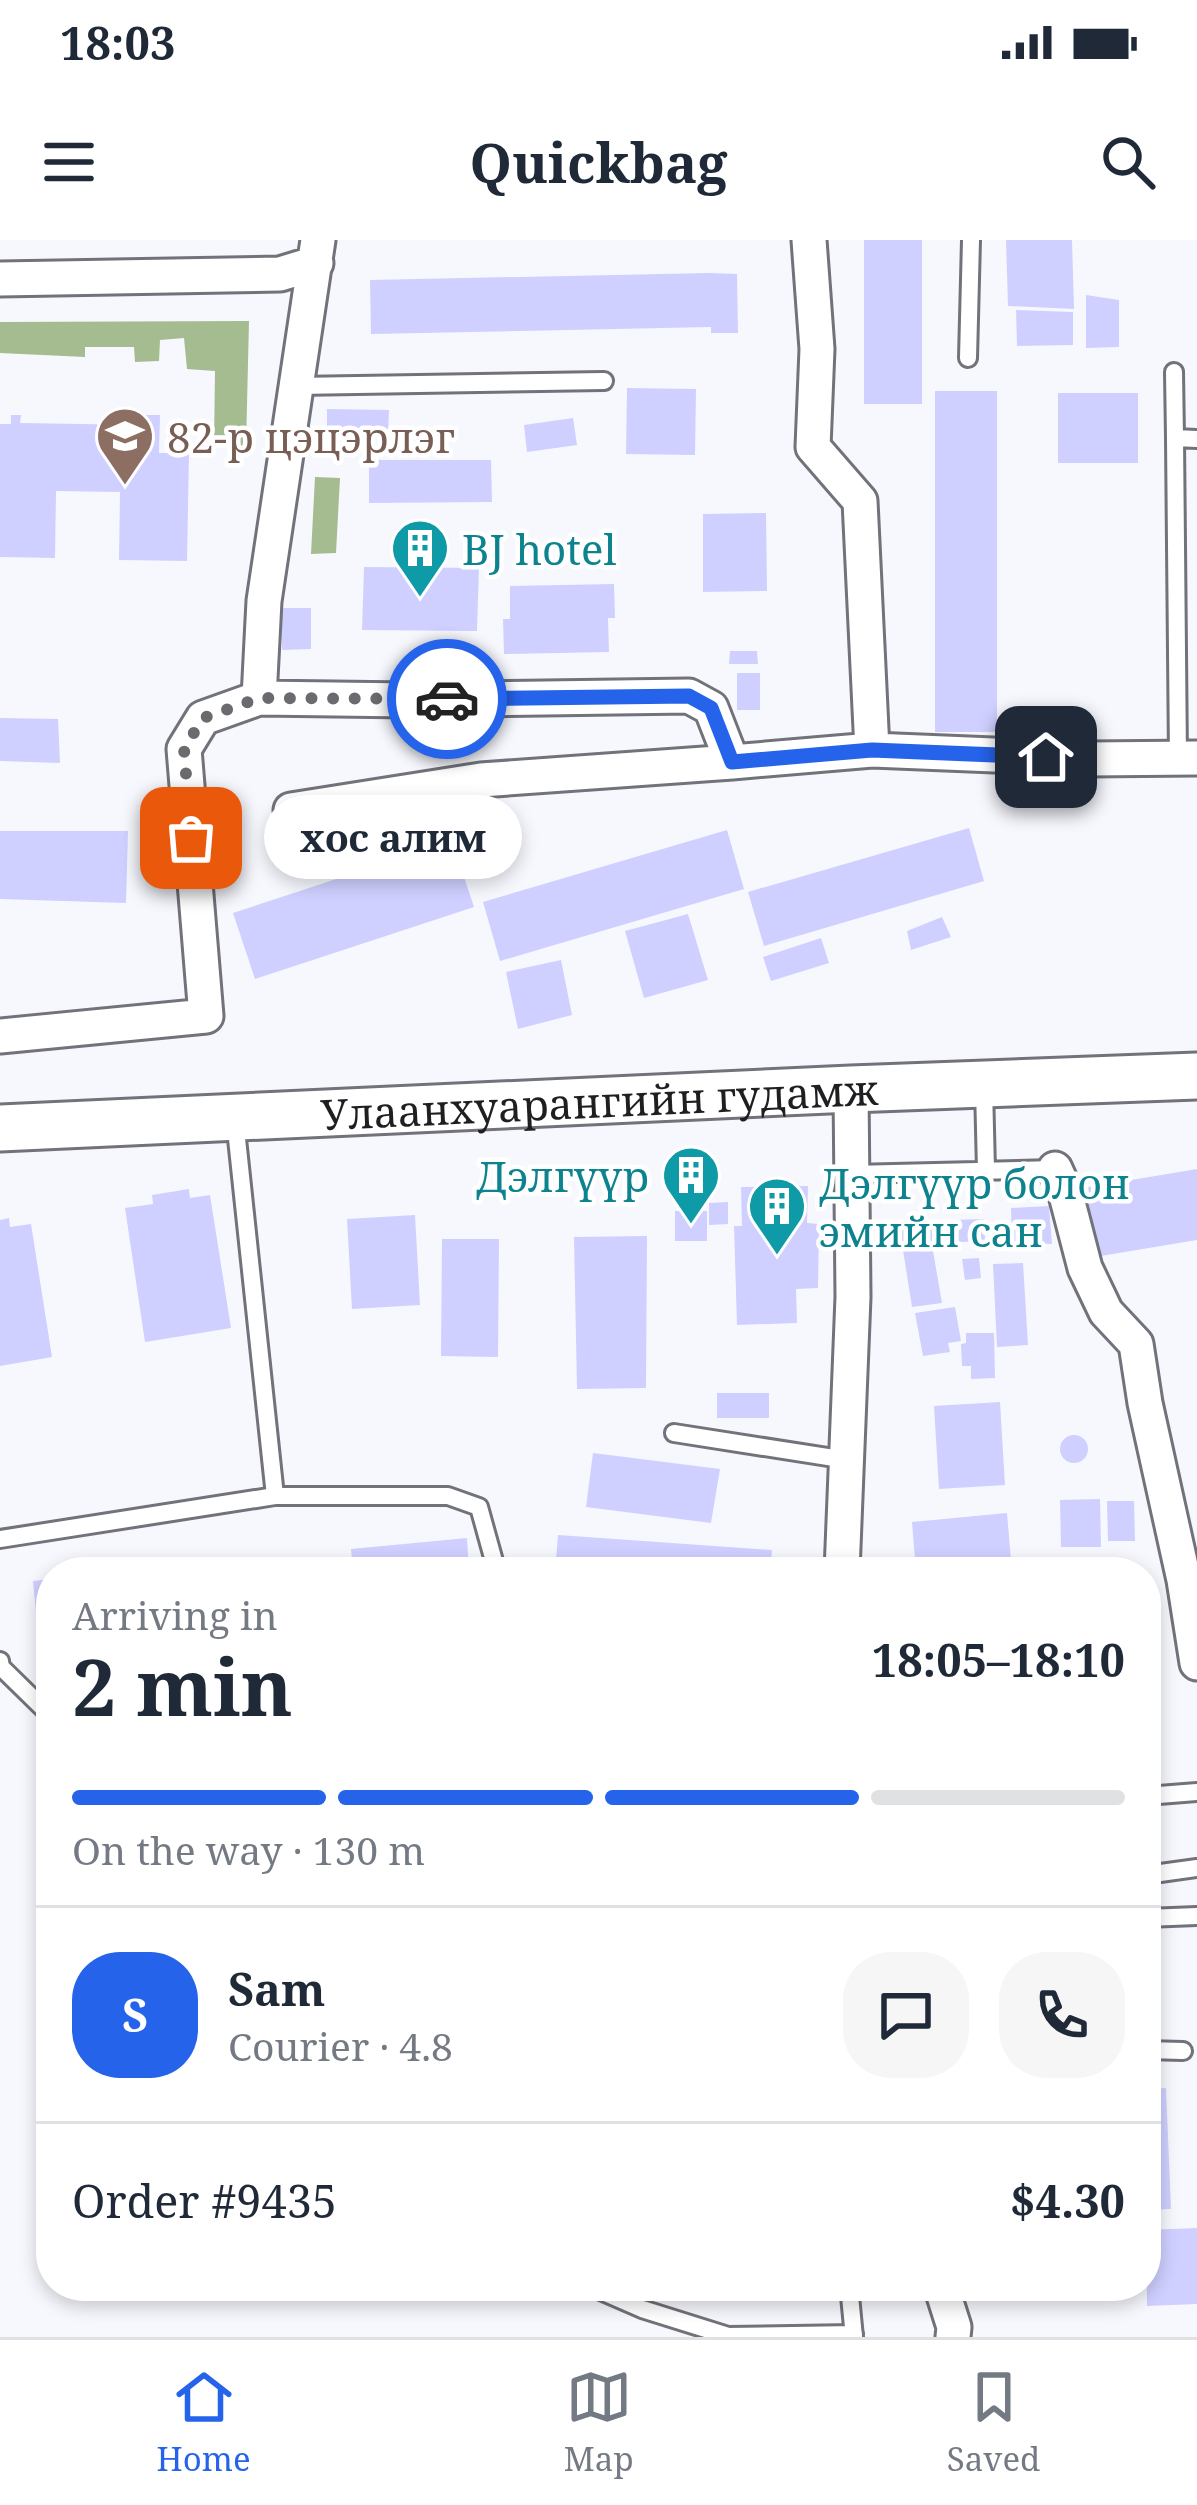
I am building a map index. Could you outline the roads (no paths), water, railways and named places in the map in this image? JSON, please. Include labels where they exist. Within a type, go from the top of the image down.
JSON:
[{"type":"main road","name":"Улаанхуарангийн гудамж","points":[[0,1128],[1197,1076]]},
{"type":"street","points":[[809,240],[818,349],[813,447],[860,501],[872,750]]},
{"type":"street","points":[[0,279],[280,274],[317,252]]},
{"type":"street","points":[[259,698],[265,601],[317,252]]},
{"type":"street","points":[[0,1036],[206,1016],[184,749],[203,718],[259,698],[689,696],[711,708],[732,762]]},
{"type":"street","points":[[291,810],[481,780],[872,750],[1187,758]]},
{"type":"street","points":[[843,1557],[853,1297],[851,1089]]},
{"type":"street","points":[[1055,1169],[1066,1191],[1084,1268],[1106,1312],[1136,1343],[1197,1663]]},
{"type":"street","points":[[946,2301],[953,2337]]},
{"type":"lane","points":[[968,358],[971,240]]},
{"type":"lane","points":[[1174,372],[1187,758]]},
{"type":"lane","points":[[296,386],[604,381]]},
{"type":"lane","points":[[1175,438],[1197,439]]},
{"type":"lane","points":[[984,1086],[986,1171]]},
{"type":"lane","points":[[235,1119],[275,1496]]},
{"type":"lane","points":[[852,1174],[1055,1169]]},
{"type":"lane","points":[[674,1433],[847,1460]]},
{"type":"lane","points":[[0,1539],[275,1496],[448,1496],[479,1507],[493,1557]]},
{"type":"lane","points":[[0,1661],[36,1702]]},
{"type":"lane","points":[[1161,1795],[1197,1792]]},
{"type":"lane","points":[[1161,1873],[1197,1868]]},
{"type":"lane","points":[[1161,1917],[1197,1916]]},
{"type":"lane","points":[[1161,2050],[1183,2051]]},
{"type":"lane","points":[[623,2301],[728,2336],[854,2336],[850,2301]]},
{"type":"place","name":"82-р цэцэрлэг","points":[[125,487]]},
{"type":"place","name":"BJ hotel","points":[[420,599]]},
{"type":"place","name":"хос алим","points":[[191,838]]},
{"type":"place","name":"Дэлгүүр","points":[[691,1226]]},
{"type":"place","name":"Дэлгүүр болон эмийн сан","points":[[777,1257]]}]
